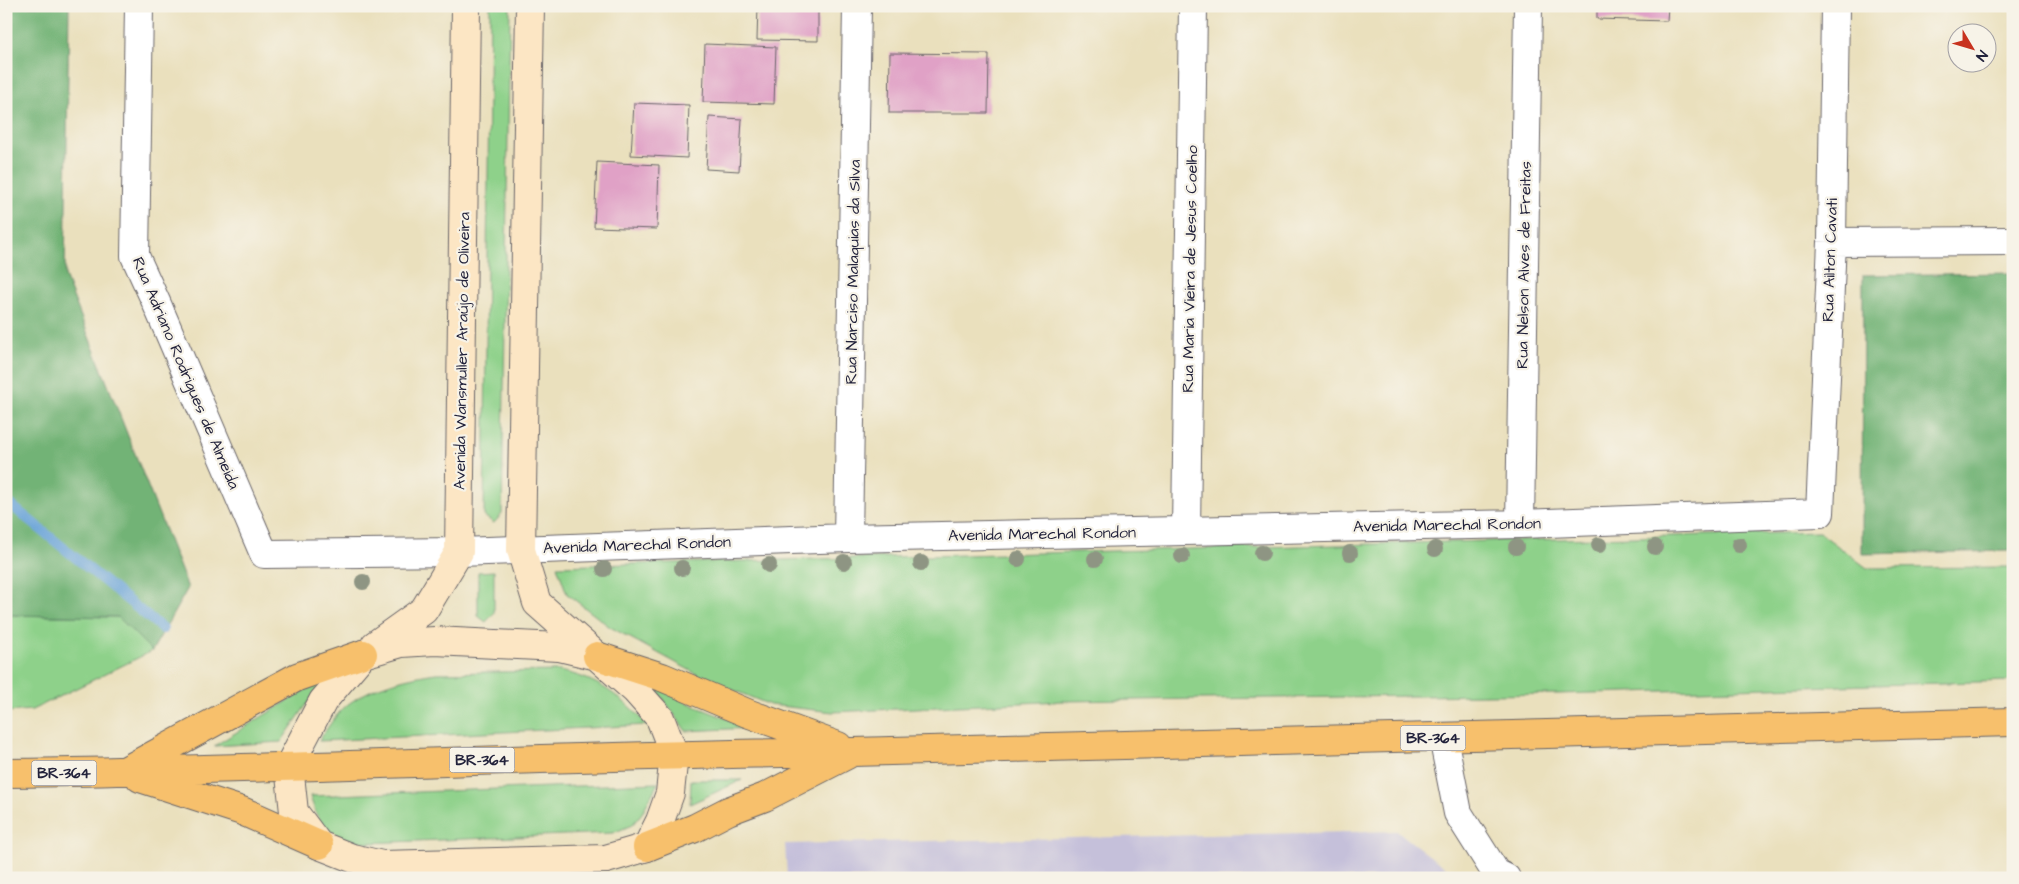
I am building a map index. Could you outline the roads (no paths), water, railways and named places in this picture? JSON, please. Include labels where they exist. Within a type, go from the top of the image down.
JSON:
[{"type":"highway","points":[[122,772],[297,677],[363,654]]},
{"type":"highway","points":[[597,656],[662,677],[747,712],[853,752]]},
{"type":"highway","name":"BR-364","points":[[6,773],[122,772],[674,754],[853,752],[2013,722]]},
{"type":"highway","points":[[647,847],[695,828],[728,811],[765,797],[853,752]]},
{"type":"highway","points":[[122,772],[242,811],[319,845]]},
{"type":"street","name":"Rua Adriano Rodrigues de Almeida","points":[[139,6],[135,256],[264,554]]},
{"type":"street","name":"Avenida Wansmuller Araújo de Oliveira","points":[[459,552],[466,6]]},
{"type":"street","points":[[459,552],[424,610],[363,654],[323,701],[289,766],[294,812],[319,845],[352,858],[382,866],[606,858],[647,847],[660,821],[670,793],[674,754],[660,718],[635,690],[538,603],[521,550],[530,6]]},
{"type":"street","name":"Rua Narciso Malaquias da Silva","points":[[848,538],[857,6]]},
{"type":"street","name":"Rua Maria Vieira de Jesus Coelho","points":[[1186,531],[1193,6]]},
{"type":"street","name":"Rua Nelson Alves de Freitas","points":[[1520,524],[1528,6]]},
{"type":"street","name":"Rua Ailton Cavati","points":[[1820,513],[1832,242],[1835,6]]},
{"type":"street","points":[[1832,242],[2013,241]]},
{"type":"street","name":"Avenida Marechal Rondon","points":[[264,554],[459,552],[848,538],[1520,524],[1820,513]]},
{"type":"street","points":[[363,654],[401,643],[435,641],[559,647],[597,656]]},
{"type":"street","points":[[1443,737],[1458,813],[1496,873],[1506,878]]},
{"type":"waterway","points":[[6,501],[163,629]]}]
